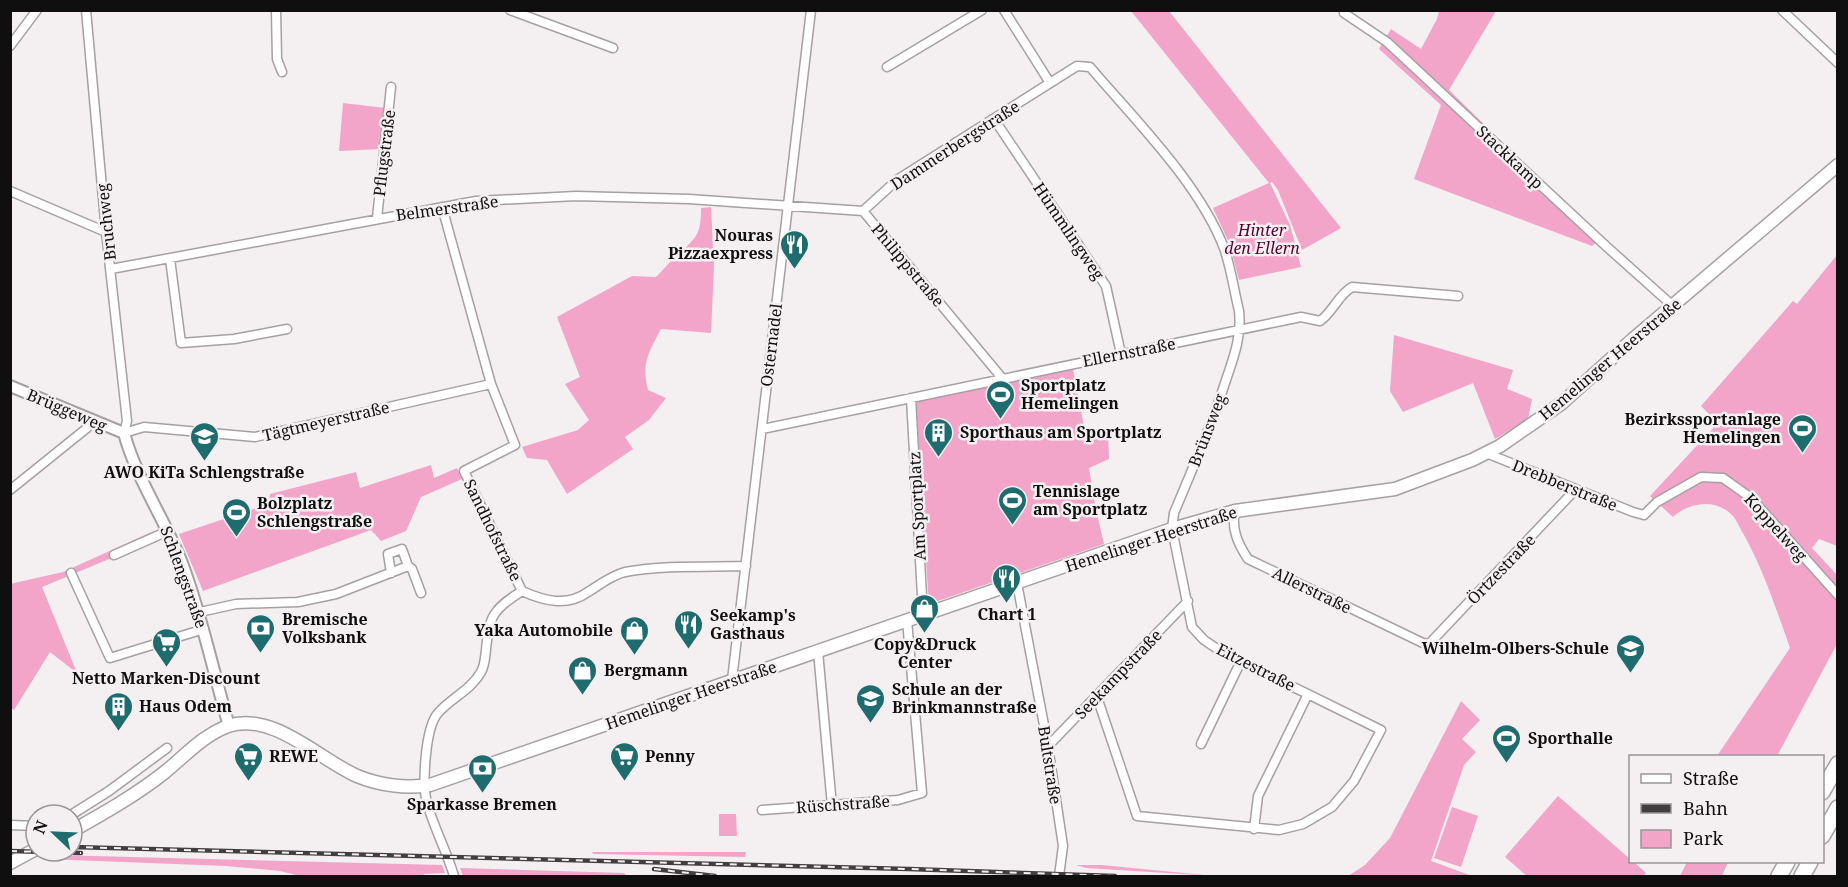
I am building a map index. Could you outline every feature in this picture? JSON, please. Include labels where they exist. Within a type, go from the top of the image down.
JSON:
[{"type":"highway","points":[[1824,788],[1838,764]]},
{"type":"highway","points":[[1824,832],[1838,808]]},
{"type":"main road","name":"Hemelinger Heerstraße","points":[[426,786],[1172,529],[1234,511],[1395,489],[1486,453],[1500,446],[1562,403],[1632,340],[1838,165]]},
{"type":"main road","points":[[84,824],[133,795],[166,771],[202,739],[229,726],[247,723],[284,733],[346,770],[365,778],[391,785],[426,786]]},
{"type":"main road","points":[[10,863],[24,855]]},
{"type":"street","points":[[10,46],[38,10]]},
{"type":"street","name":"Bruchweg","points":[[86,10],[106,232],[127,422],[124,433]]},
{"type":"street","points":[[276,10],[277,59],[282,72]]},
{"type":"street","points":[[510,10],[613,48]]},
{"type":"street","name":"Osternadel","points":[[732,680],[811,10]]},
{"type":"street","points":[[887,67],[982,10]]},
{"type":"street","points":[[1004,10],[1050,83],[1077,66],[1090,67],[1168,159],[1207,214],[1224,249],[1239,311],[1239,330]]},
{"type":"street","points":[[1782,10],[1838,63]]},
{"type":"street","name":"Stackkamp","points":[[1344,13],[1387,42],[1673,306]]},
{"type":"street","name":"Dammerbergstraße","points":[[863,211],[897,180],[1050,83]]},
{"type":"street","name":"Pflugstraße","points":[[376,218],[392,87]]},
{"type":"street","name":"Hümmlingweg","points":[[994,119],[1106,286],[1121,354]]},
{"type":"street","points":[[10,191],[106,232]]},
{"type":"street","name":"Belmerstraße","points":[[111,269],[476,201],[576,196],[788,205]]},
{"type":"street","name":"Philippstraße","points":[[788,205],[863,211],[1002,378]]},
{"type":"street","name":"Sandhofstraße","points":[[442,207],[491,384],[515,445],[464,471],[522,591],[494,613],[488,624],[485,662],[474,682],[438,713],[431,724],[426,786],[427,802],[454,876]]},
{"type":"street","points":[[170,259],[181,343],[234,339],[287,329]]},
{"type":"street","points":[[1324,330],[1320,321],[1352,286],[1458,296]]},
{"type":"street","name":"Ellernstraße","points":[[762,429],[1301,317],[1320,321]]},
{"type":"street","name":"Brünsweg","points":[[1172,529],[1174,513],[1217,410],[1238,347],[1239,330]]},
{"type":"street","name":"Tägtmeyerstraße","points":[[124,433],[144,427],[255,437],[491,384]]},
{"type":"street","name":"Brüggeweg","points":[[10,386],[124,433]]},
{"type":"street","name":"Am Sportplatz","points":[[911,398],[923,614]]},
{"type":"street","points":[[10,490],[22,483],[87,428],[91,421]]},
{"type":"street","name":"Schlengstraße","points":[[124,433],[129,451],[168,531],[200,612],[229,726]]},
{"type":"street","name":"Drebberstraße","points":[[1486,453],[1636,514],[1644,515]]},
{"type":"street","name":"Koppelweg","points":[[1644,515],[1657,502],[1701,477],[1723,477],[1751,498],[1838,596]]},
{"type":"street","name":"Örtzestraße","points":[[1423,643],[1429,644],[1576,489]]},
{"type":"street","name":"Allerstraße","points":[[1234,511],[1232,521],[1238,544],[1248,559],[1423,643]]},
{"type":"street","name":"Eitzestraße","points":[[1172,529],[1192,627],[1204,640],[1241,661],[1381,730],[1354,781],[1332,807],[1303,824],[1279,830],[1254,829]]},
{"type":"street","points":[[114,555],[168,531]]},
{"type":"street","points":[[391,573],[388,554],[402,549],[421,593]]},
{"type":"street","points":[[200,612],[236,604],[298,602],[336,594],[408,566]]},
{"type":"street","points":[[522,591],[545,600],[561,602],[574,600],[587,594],[603,581],[624,573],[657,568],[746,566]]},
{"type":"street","points":[[70,573],[110,658],[204,629]]},
{"type":"street","name":"Bultstraße","points":[[1017,584],[1048,746],[1063,846],[1059,876]]},
{"type":"street","name":"Seekampstraße","points":[[1048,746],[1188,601]]},
{"type":"street","name":"Rüschstraße","points":[[762,810],[898,800],[922,794],[907,620]]},
{"type":"street","points":[[818,651],[832,806]]},
{"type":"street","points":[[1201,744],[1241,661]]},
{"type":"street","points":[[1097,697],[1137,816],[1254,829],[1258,796],[1308,694]]},
{"type":"street","points":[[84,807],[167,748]]},
{"type":"green space","name":"Hinter den Ellern","points":[[1131,11],[1169,11],[1341,228],[1302,250],[1278,190],[1272,182],[1270,183],[1290,225],[1301,267],[1239,280],[1230,245],[1213,208],[1269,183]]},
{"type":"green space","points":[[1439,11],[1496,11],[1449,90],[1497,137],[1491,145],[1598,241],[1592,246],[1414,179],[1441,105],[1379,49],[1391,29],[1421,49]]},
{"type":"green space","points":[[343,103],[385,108],[381,149],[339,151]]},
{"type":"green space","points":[[711,207],[714,267],[711,333],[661,329],[647,358],[645,372],[648,390],[666,398],[649,420],[625,437],[633,449],[567,494],[547,460],[527,458],[522,447],[578,430],[589,420],[565,384],[580,377],[557,317],[632,276],[656,277],[695,238],[699,229],[701,208]]},
{"type":"green space","points":[[1837,255],[1837,546],[1819,539],[1812,548],[1837,575],[1837,644],[1778,755],[1718,755],[1790,648],[1758,562],[1732,515],[1718,506],[1702,504],[1687,508],[1673,517],[1650,496],[1718,423],[1701,406],[1793,301],[1797,304]]},
{"type":"green space","points":[[1394,335],[1513,370],[1507,389],[1532,399],[1528,419],[1495,439],[1473,383],[1403,412],[1390,391]]},
{"type":"green space","name":"Tennislage am Sportplatz","points":[[1073,369],[1086,437],[1108,433],[1109,459],[1089,468],[1104,544],[929,604],[915,400]]},
{"type":"green space","points":[[431,465],[434,478],[457,468],[462,479],[421,497],[406,531],[381,541],[371,530],[203,591],[179,534],[269,504],[270,494],[356,472],[360,488]]},
{"type":"green space","points":[[154,531],[157,539],[42,587],[77,673],[50,652],[14,710],[10,707],[10,584],[63,572]]},
{"type":"green space","points":[[1461,701],[1480,720],[1462,739],[1476,752],[1464,765],[1431,861],[1472,876],[1348,876],[1365,865],[1390,838]]},
{"type":"green space","points":[[1558,796],[1629,858],[1629,863],[1635,863],[1646,873],[1643,876],[1527,876],[1505,857]]},
{"type":"green space","points":[[1452,807],[1478,816],[1461,867],[1434,858]]},
{"type":"green space","points":[[719,814],[736,814],[737,836],[719,836]]},
{"type":"green space","points":[[592,852],[746,852],[745,857],[593,854]]},
{"type":"green space","points":[[84,856],[442,865],[445,873],[424,874],[423,876],[300,876],[280,871],[226,866],[84,860]]},
{"type":"green space","points":[[1686,863],[1728,863],[1722,876],[1680,876]]},
{"type":"green space","points":[[1076,865],[1101,865],[1215,876],[1086,868]]},
{"type":"green space","points":[[460,868],[624,873],[627,876],[463,876]]},
{"type":"railway","points":[[84,847],[1115,876]]},
{"type":"railway","points":[[10,851],[24,851]]},
{"type":"railway","points":[[654,869],[715,876]]},
{"type":"place","name":"Nouras Pizzaexpress","points":[[794,270]]},
{"type":"place","name":"Sportplatz Hemelingen","points":[[1000,420]]},
{"type":"place","name":"Bezirkssportanlage Hemelingen","points":[[1802,454]]},
{"type":"place","name":"Sporthaus am Sportplatz","points":[[939,458]]},
{"type":"place","name":"AWO KiTa Schlengstraße","points":[[204,462]]},
{"type":"place","name":"Tennislage am Sportplatz","points":[[1012,526]]},
{"type":"place","name":"Bolzplatz Schlengstraße","points":[[236,538]]},
{"type":"place","name":"Chart 1","points":[[1007,604]]},
{"type":"place","name":"Copy&Druck Center","points":[[925,634]]},
{"type":"place","name":"Seekamp's Gasthaus","points":[[689,650]]},
{"type":"place","name":"Bremische Volksbank","points":[[261,654]]},
{"type":"place","name":"Yaka Automobile","points":[[634,656]]},
{"type":"place","name":"Netto Marken-Discount","points":[[166,668]]},
{"type":"place","name":"Wilhelm-Olbers-Schule","points":[[1630,674]]},
{"type":"place","name":"Bergmann","points":[[583,696]]},
{"type":"place","name":"Schule an der Brinkmannstraße","points":[[871,724]]},
{"type":"place","name":"Haus Odem","points":[[118,732]]},
{"type":"place","name":"Sporthalle","points":[[1507,764]]},
{"type":"place","name":"REWE","points":[[248,782]]},
{"type":"place","name":"Penny","points":[[624,782]]},
{"type":"place","name":"Sparkasse Bremen","points":[[482,794]]}]
